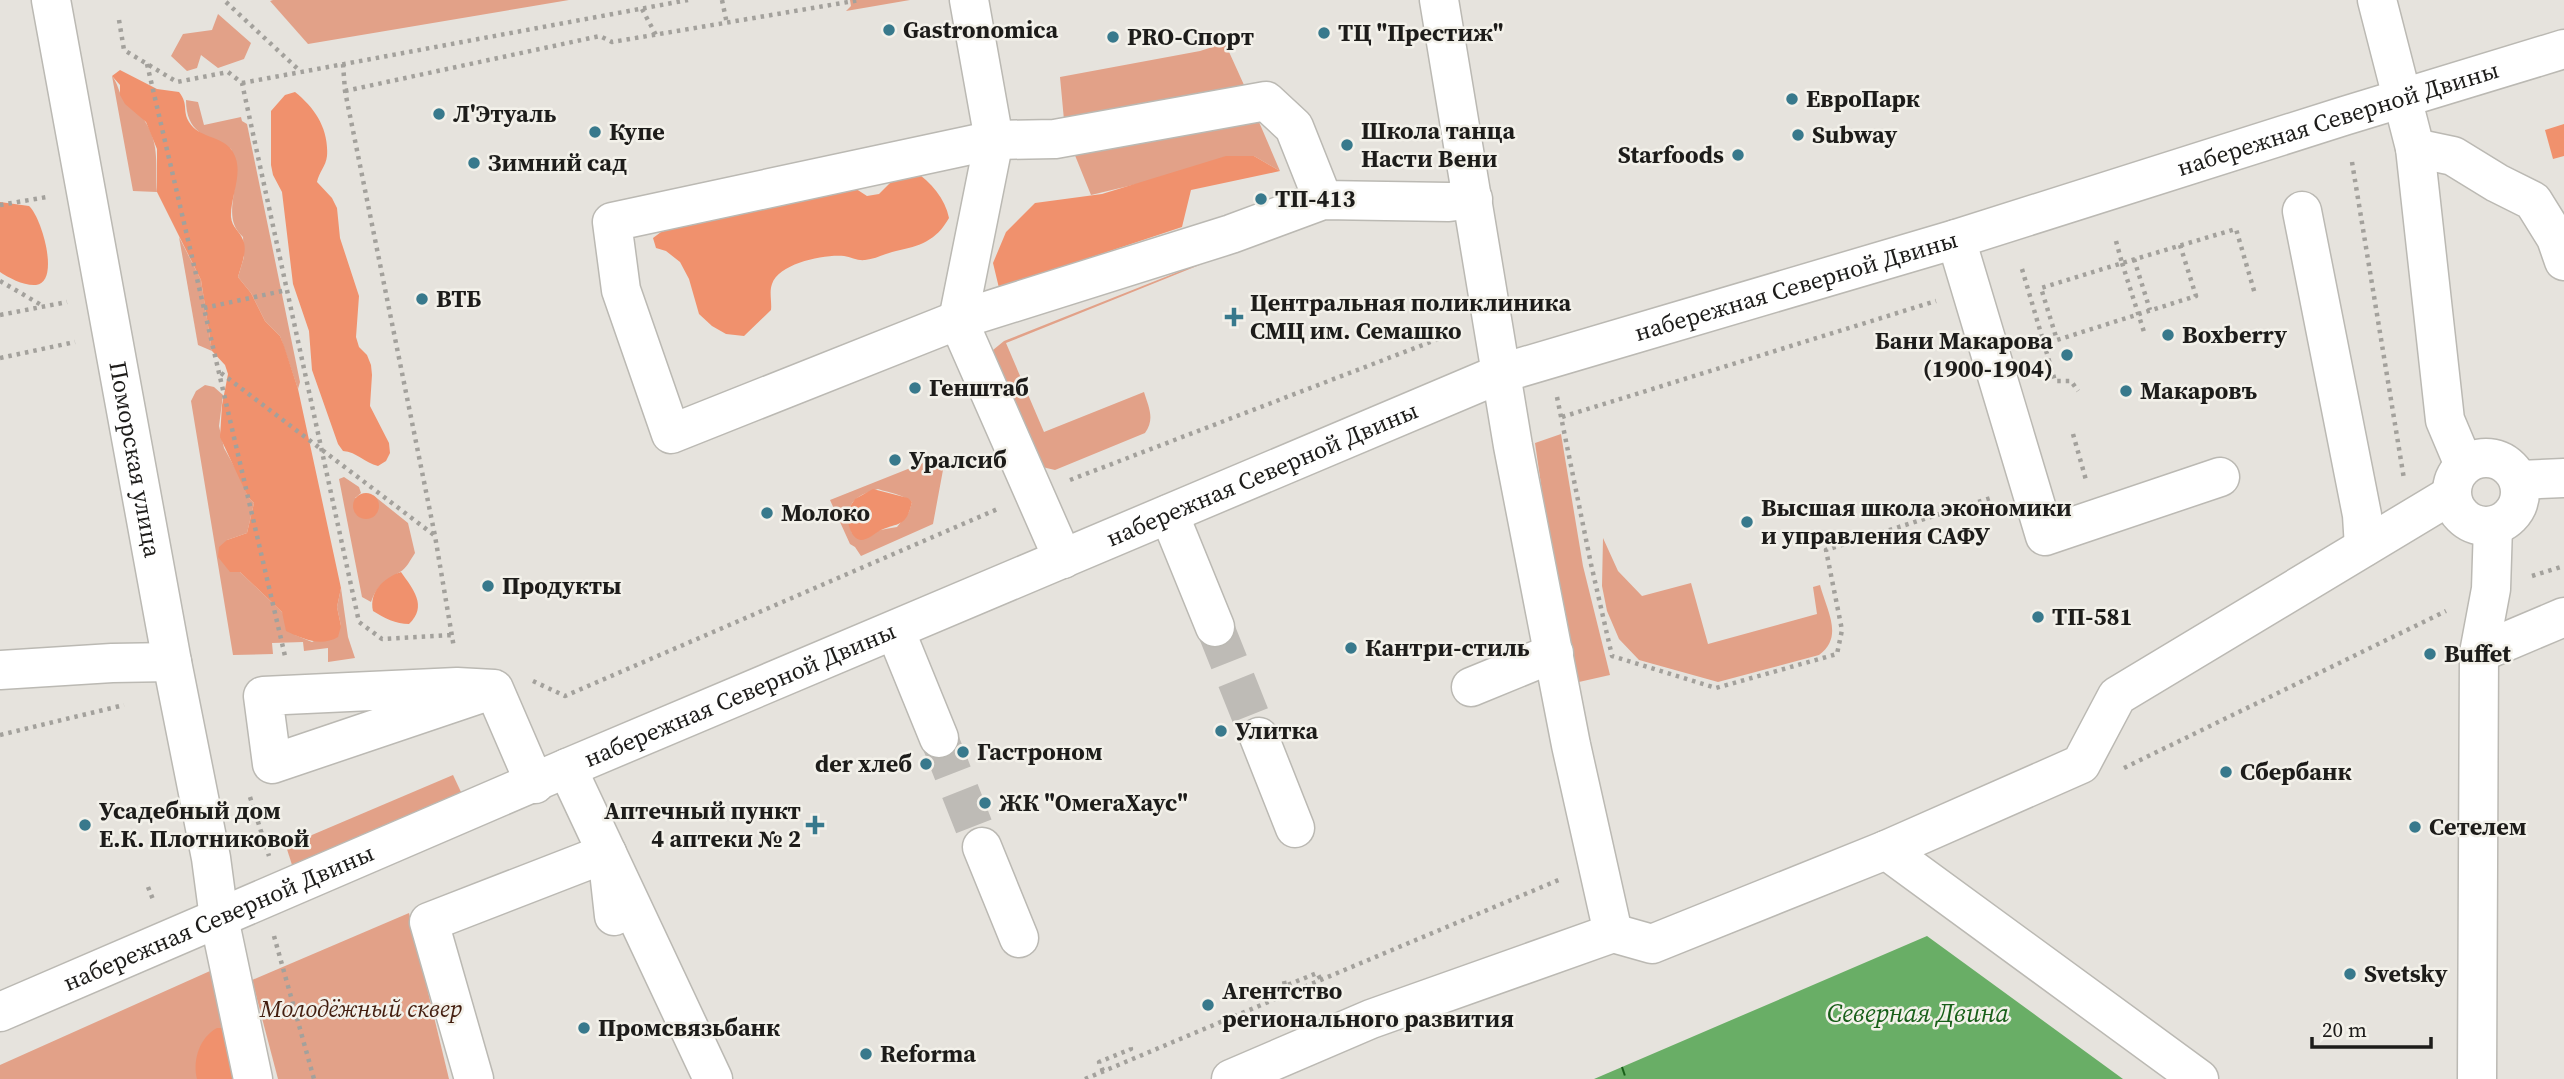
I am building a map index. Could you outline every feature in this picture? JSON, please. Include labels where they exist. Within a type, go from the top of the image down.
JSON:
[{"type":"street","name":"Поморская улица","points":[[51,0],[172,662],[211,858],[219,918],[253,1079]]},
{"type":"street","points":[[969,0],[994,140],[958,320],[1063,559]]},
{"type":"street","points":[[1439,0],[1513,446],[1613,933]]},
{"type":"street","points":[[1231,1079],[1371,1019],[1613,933],[1651,944],[1886,850],[2081,764],[2117,696],[2410,520],[2458,480],[2484,458],[2505,464],[2519,480],[2521,492],[2513,514],[2493,526],[2481,526],[2461,516],[2454,506],[2458,480],[2445,420],[2414,148],[2377,0]]},
{"type":"street","name":"набережная Северной Двины","points":[[0,1012],[1502,373],[1956,240],[2564,49]]},
{"type":"street","points":[[1323,200],[1294,127],[1266,101],[1055,139],[994,140],[612,222],[621,290],[671,434],[958,320],[1231,234],[1323,200],[1473,200]]},
{"type":"street","points":[[2414,148],[2453,156],[2533,201],[2556,238],[2564,261]]},
{"type":"street","points":[[2301,211],[2362,515],[2364,547]]},
{"type":"street","points":[[1956,240],[2045,536],[2220,477]]},
{"type":"street","points":[[2519,480],[2564,478]]},
{"type":"street","points":[[1169,514],[1214,627]]},
{"type":"street","points":[[2477,1079],[2479,653],[2490,589],[2493,526]]},
{"type":"street","points":[[2479,653],[2564,617]]},
{"type":"street","points":[[895,630],[939,738]]},
{"type":"street","points":[[1471,687],[1554,653]]},
{"type":"street","points":[[0,670],[172,662]]},
{"type":"street","points":[[511,684],[272,764],[263,696],[511,684]]},
{"type":"street","points":[[511,684],[551,776],[607,853],[713,1079]]},
{"type":"street","points":[[1259,737],[1295,828]]},
{"type":"street","points":[[982,847],[1019,938]]},
{"type":"street","points":[[1886,850],[2199,1079]]},
{"type":"street","points":[[607,853],[614,916]]},
{"type":"street","points":[[474,1079],[429,922],[607,853]]},
{"type":"path","points":[[242,83],[688,0]]},
{"type":"path","points":[[722,0],[727,24]]},
{"type":"path","points":[[345,91],[600,36],[612,42],[860,0]]},
{"type":"path","points":[[226,2],[301,72]]},
{"type":"path","points":[[642,9],[656,35]]},
{"type":"path","points":[[119,20],[124,50],[177,82],[228,72],[242,83],[359,622],[382,639],[453,635],[345,91],[343,64]]},
{"type":"path","points":[[147,64],[287,666]]},
{"type":"path","points":[[2352,162],[2410,520]]},
{"type":"path","points":[[0,205],[51,196]]},
{"type":"path","points":[[2179,245],[2196,296],[2057,340],[2041,288],[2179,245],[2236,229],[2255,295]]},
{"type":"path","points":[[2116,241],[2144,332]]},
{"type":"path","points":[[2134,259],[2150,310]]},
{"type":"path","points":[[2022,270],[2056,381],[2071,381],[2078,391]]},
{"type":"path","points":[[0,281],[43,307]]},
{"type":"path","points":[[204,308],[287,290]]},
{"type":"path","points":[[1562,417],[1972,291]]},
{"type":"path","points":[[0,315],[75,300]]},
{"type":"path","points":[[511,684],[565,696],[1033,494],[1463,330]]},
{"type":"path","points":[[0,358],[82,341]]},
{"type":"path","points":[[220,373],[435,536]]},
{"type":"path","points":[[1555,388],[1612,656],[1716,688],[1837,654],[1842,630],[1826,550],[2004,494]]},
{"type":"path","points":[[2073,433],[2089,490]]},
{"type":"path","points":[[2121,770],[2490,589],[2564,566]]},
{"type":"path","points":[[0,734],[132,702]]},
{"type":"path","points":[[248,790],[263,841]]},
{"type":"path","points":[[1084,1079],[1565,877]]},
{"type":"path","points":[[274,936],[314,1079]]},
{"type":"path","points":[[1284,981],[1285,986],[1317,973],[1321,980]]},
{"type":"path","points":[[1103,1071],[1100,1062],[1131,1049],[1129,1043]]},
{"type":"green space","points":[[569,0],[308,44],[270,1]]},
{"type":"green space","points":[[850,0],[910,0],[846,11],[851,6]]},
{"type":"green space","points":[[218,14],[251,43],[244,59],[218,68],[201,55],[197,68],[187,71],[171,56],[183,34],[212,30]]},
{"type":"green space","points":[[1225,43],[1249,96],[1064,120],[1060,77],[1200,51]]},
{"type":"green space","points":[[112,76],[124,100],[144,120],[150,132],[156,156],[157,192],[133,191]]},
{"type":"green space","points":[[186,100],[198,102],[204,125],[241,117],[247,124],[300,382],[298,389],[280,336],[265,321],[251,293],[238,277],[244,257],[243,237],[233,219],[236,174],[231,149],[199,132],[190,119]]},
{"type":"green space","points":[[1256,115],[1280,171],[1254,156],[1091,195],[1072,148]]},
{"type":"green space","points":[[179,237],[201,280],[212,351],[198,345]]},
{"type":"green space","points":[[1199,257],[1202,264],[1006,343],[1044,432],[1144,392],[1149,408],[1150,423],[1145,433],[1055,470],[1038,466],[991,360],[993,350],[1004,341],[1198,264]]},
{"type":"green space","points":[[205,385],[214,387],[223,395],[219,426],[224,448],[248,497],[254,503],[247,533],[227,540],[239,571],[282,612],[295,635],[312,642],[341,626],[337,607],[341,588],[348,637],[355,658],[328,662],[328,648],[304,651],[303,642],[272,643],[273,654],[233,655],[191,401],[196,391]]},
{"type":"green space","points":[[1561,434],[1583,566],[1610,675],[1570,684],[1535,443]]},
{"type":"green space","points":[[938,457],[943,470],[933,524],[861,556],[850,544],[830,500]],"holes":[[[878,489],[900,495],[912,502],[909,512],[897,527],[852,533],[849,509],[856,499]]]},
{"type":"green space","points":[[344,477],[359,487],[361,493],[355,498],[377,501],[373,495],[408,523],[415,553],[404,569],[379,587],[371,602],[362,597],[339,479]]},
{"type":"green space","points":[[1603,538],[1618,571],[1642,596],[1691,583],[1708,644],[1817,614],[1813,587],[1820,585],[1831,623],[1831,640],[1819,655],[1718,682],[1639,660],[1619,639],[1607,611],[1602,586]]},
{"type":"green space","points":[[453,775],[461,792],[292,865],[286,846]]},
{"type":"green space","name":"Молодёжный сквер","points":[[409,913],[449,1079],[278,1079],[252,980]]},
{"type":"green space","points":[[210,971],[223,1028],[198,1059],[197,1079],[0,1079],[0,1065]]},
{"type":"shaded area","points":[[120,70],[157,89],[179,92],[184,100],[187,118],[193,127],[225,144],[235,156],[238,173],[231,217],[245,249],[238,277],[251,293],[265,321],[280,336],[298,389],[341,588],[337,607],[341,626],[338,637],[332,640],[312,641],[286,631],[282,612],[240,572],[230,572],[218,557],[219,547],[227,540],[247,533],[254,503],[248,497],[220,437],[228,374],[225,365],[212,351],[201,280],[157,192],[157,149],[146,122],[125,104],[120,95],[120,85],[112,76]]},
{"type":"shaded area","points":[[295,92],[314,112],[326,137],[326,160],[317,182],[332,198],[337,208],[340,238],[359,296],[356,337],[371,365],[370,406],[389,443],[390,453],[386,461],[378,466],[353,453],[343,451],[338,444],[312,370],[309,331],[293,284],[282,192],[271,165],[271,111],[285,95]]},
{"type":"shaded area","points":[[2564,124],[2564,156],[2553,159],[2545,130]]},
{"type":"shaded area","points":[[1226,156],[1254,156],[1280,171],[1191,190],[1182,227],[999,288],[993,263],[1006,232],[1035,203],[1102,194]]},
{"type":"shaded area","points":[[915,171],[937,192],[947,211],[949,218],[939,232],[913,247],[869,259],[836,256],[815,258],[793,265],[776,277],[772,284],[771,310],[744,336],[726,334],[699,314],[689,279],[680,262],[666,251],[656,248],[653,238],[661,232],[684,225],[850,185],[867,196],[879,194],[896,177]]},
{"type":"shaded area","points":[[0,202],[29,206],[39,222],[48,261],[43,281],[36,285],[22,283],[0,272]]},
{"type":"shaded area","points":[[873,489],[908,498],[912,502],[905,520],[869,538],[857,539],[852,533],[847,511],[855,499]]},
{"type":"shaded area","points":[[366,493],[375,497],[379,506],[375,515],[366,519],[357,515],[353,506],[357,497]]},
{"type":"shaded area","points":[[401,572],[414,591],[418,604],[415,617],[409,624],[390,620],[373,611],[375,592],[388,578]]},
{"type":"shaded area","points":[[217,1028],[229,1028],[245,1079],[197,1079],[199,1050],[206,1037]]},
{"type":"water","name":"Северная Двина","points":[[1927,936],[2123,1079],[1594,1079],[1622,1067]]},
{"type":"ferry route","points":[[1622,1067],[1626,1079]]},
{"type":"tunnel","points":[[1215,627],[1259,737]]},
{"type":"tunnel","points":[[939,738],[982,847]]},
{"type":"place","name":"Gastronomica","points":[[889,30]]},
{"type":"place","name":"ТЦ \"Престиж\"","points":[[1324,33]]},
{"type":"place","name":"PRO-Спорт","points":[[1113,37]]},
{"type":"place","name":"ЕвроПарк","points":[[1792,99]]},
{"type":"place","name":"Л'Этуаль","points":[[439,114]]},
{"type":"place","name":"Купе","points":[[595,132]]},
{"type":"place","name":"Subway","points":[[1798,135]]},
{"type":"place","name":"Школа танца Насти Вени","points":[[1347,145]]},
{"type":"place","name":"Starfoods","points":[[1738,155]]},
{"type":"place","name":"Зимний сад","points":[[474,163]]},
{"type":"place","name":"ТП-413","points":[[1261,199]]},
{"type":"place","name":"ВТБ","points":[[422,299]]},
{"type":"place","name":"Центральная поликлиника СМЦ им. Семашко","points":[[1234,317]]},
{"type":"place","name":"Boxberry","points":[[2168,335]]},
{"type":"place","name":"Бани Макарова (1900-1904)","points":[[2067,355]]},
{"type":"place","name":"Генштаб","points":[[915,388]]},
{"type":"place","name":"Макаровъ","points":[[2126,391]]},
{"type":"place","name":"Уралсиб","points":[[895,460]]},
{"type":"place","name":"Молоко","points":[[767,513]]},
{"type":"place","name":"Высшая школа экономики и управления САФУ","points":[[1747,522]]},
{"type":"place","name":"Продукты","points":[[488,586]]},
{"type":"place","name":"ТП-581","points":[[2038,617]]},
{"type":"place","name":"Кантри-стиль","points":[[1351,648]]},
{"type":"place","name":"Buffet","points":[[2430,654]]},
{"type":"place","name":"Улитка","points":[[1221,731]]},
{"type":"place","name":"Гастроном","points":[[963,752]]},
{"type":"place","name":"der хлеб","points":[[926,764]]},
{"type":"place","name":"Сбербанк","points":[[2226,772]]},
{"type":"place","name":"ЖК \"ОмегаХаус\"","points":[[985,803]]},
{"type":"place","name":"Усадебный дом Е.К. Плотниковой","points":[[85,825]]},
{"type":"place","name":"Аптечный пункт 4 аптеки № 2","points":[[815,825]]},
{"type":"place","name":"Сетелем","points":[[2415,827]]},
{"type":"place","name":"Svetsky","points":[[2350,974]]},
{"type":"place","name":"Агентство регионального развития","points":[[1208,1005]]},
{"type":"place","name":"Промсвязьбанк","points":[[584,1028]]},
{"type":"place","name":"Reforma","points":[[866,1054]]}]
